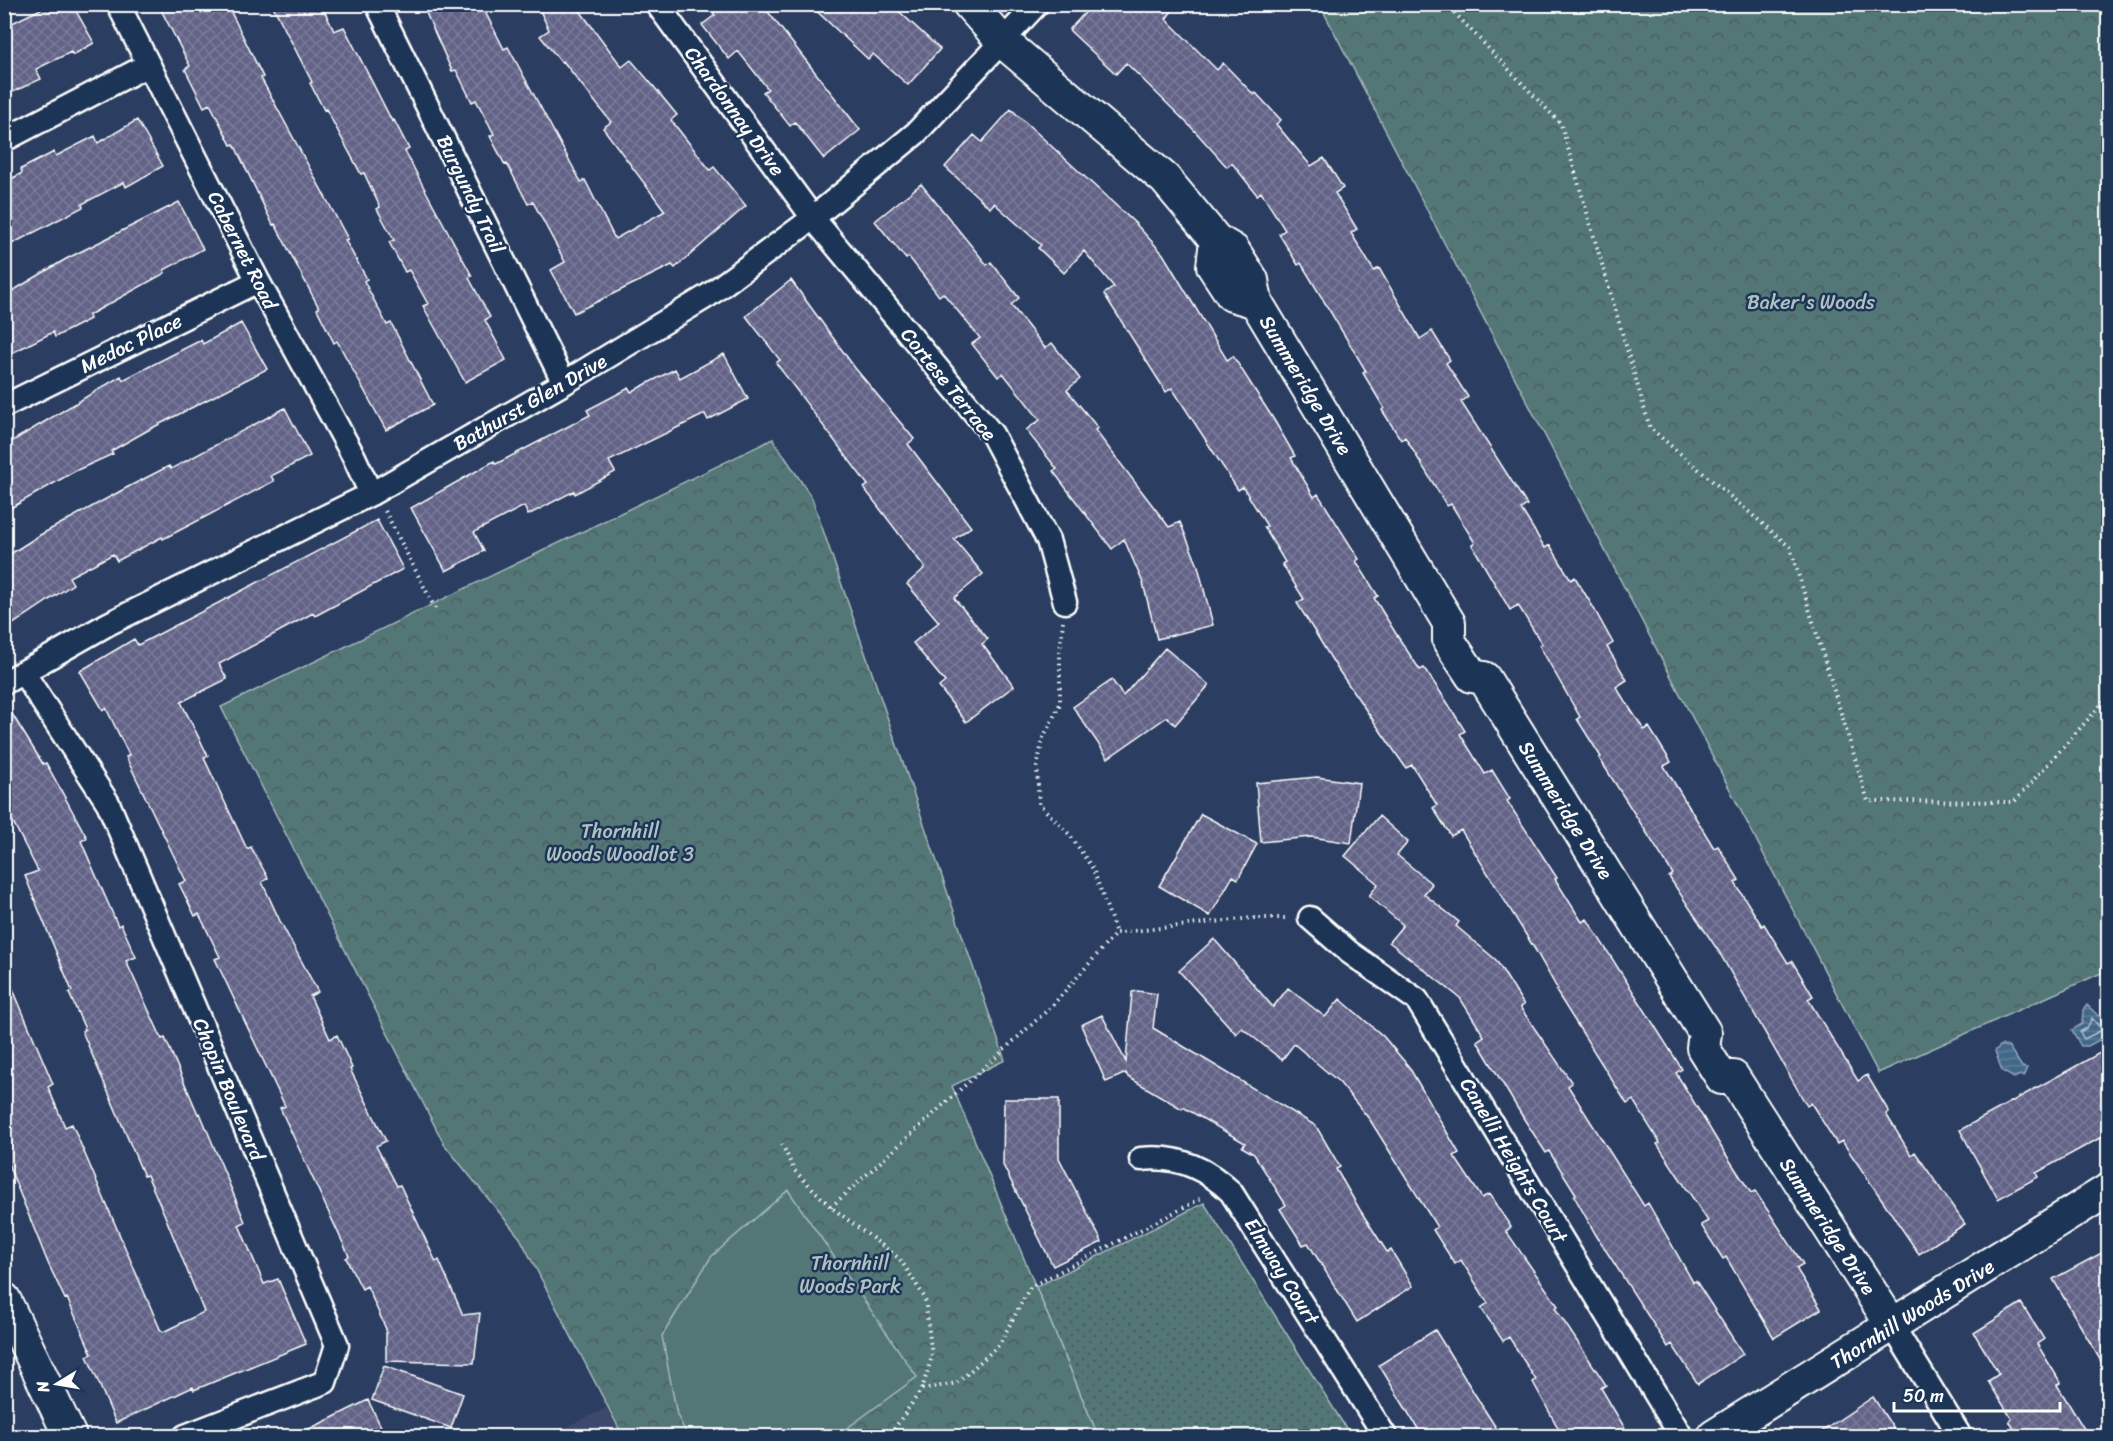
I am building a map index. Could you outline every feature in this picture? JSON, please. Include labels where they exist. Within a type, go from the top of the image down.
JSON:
[{"type":"street","name":"Cabernet Road","points":[[118,4],[258,281],[354,457],[371,494]]},
{"type":"street","name":"Burgundy Trail","points":[[377,4],[564,383]]},
{"type":"street","name":"Chardonnay Drive","points":[[657,4],[813,219]]},
{"type":"street","name":"Summeridge Drive","points":[[969,4],[1002,41],[1165,179],[1216,240],[1213,266],[1232,295],[1256,302],[1449,622],[1449,641],[1472,676],[1484,678],[1705,1033],[1703,1048],[1709,1058],[1722,1078],[1733,1077],[1892,1325],[1960,1437]]},
{"type":"street","name":"Bathurst Glen Drive","points":[[14,678],[108,624],[371,494],[564,383],[709,295],[813,219],[916,133],[1037,4]]},
{"type":"street","points":[[4,140],[148,65]]},
{"type":"street","name":"Cortese Terrace","points":[[813,219],[992,434],[1048,540],[1065,602]]},
{"type":"street","name":"Medoc Place","points":[[4,406],[258,281]]},
{"type":"street","name":"Chopin Boulevard","points":[[14,678],[108,803],[337,1345],[325,1382],[185,1437]]},
{"type":"street","name":"Canelli Heights Court","points":[[1310,918],[1349,952],[1417,1000],[1681,1437]]},
{"type":"street","name":"Elmway Court","points":[[1141,1159],[1159,1158],[1186,1163],[1210,1175],[1231,1192],[1385,1437]]},
{"type":"street","name":"Thornhill Woods Drive","points":[[1714,1437],[2109,1190]]},
{"type":"street","points":[[4,1299],[70,1437]]},
{"type":"path","points":[[1446,4],[1562,124],[1650,428],[1790,547],[1868,801],[2014,802],[2109,697]]},
{"type":"path","points":[[371,494],[385,510],[437,612]]},
{"type":"path","points":[[1065,602],[1059,653],[1060,704],[1043,738],[1037,767],[1039,804],[1070,835],[1093,869],[1116,933]]},
{"type":"path","points":[[831,1207],[1051,1007],[1116,933],[1251,918],[1310,918]]},
{"type":"path","points":[[782,1144],[794,1170],[831,1207],[900,1259],[925,1298],[932,1356],[922,1389],[889,1437]]},
{"type":"path","points":[[922,1389],[957,1383],[999,1345],[1029,1287],[1202,1198]]},
{"type":"shaded area","points":[[606,1408],[623,1436],[548,1436]]},
{"type":"green space","name":"Baker's Woods","points":[[1320,5],[2108,5],[2108,970],[1878,1073]]},
{"type":"green space","name":"Thornhill Woods Woodlot 3","points":[[773,439],[812,498],[1005,1060],[952,1086],[1098,1436],[623,1436],[520,1238],[444,1144],[221,707]]},
{"type":"green space","points":[[788,1190],[917,1377],[836,1436],[688,1436],[677,1415],[662,1336],[711,1257]]},
{"type":"green space","points":[[1204,1203],[1351,1436],[1098,1436],[1036,1287]]},
{"type":"water","points":[[2087,1005],[2108,1025],[2108,1035],[2088,1046],[2081,1046],[2072,1030],[2082,1024],[2083,1010]]},
{"type":"water","points":[[2001,1045],[2009,1047],[2022,1067],[2027,1068],[2023,1077],[2020,1075],[2014,1078],[2002,1071],[1995,1051]]},
{"type":"building","points":[[51,4],[72,4],[94,43],[73,55],[71,52],[36,69],[41,79],[4,96],[4,27]]},
{"type":"building","points":[[158,4],[227,4],[263,77],[261,78],[348,239],[345,240],[367,279],[364,281],[387,325],[391,323],[433,405],[386,430],[337,341],[334,343],[317,309],[319,308],[275,224],[273,225],[234,144],[231,145],[210,104],[204,107],[185,69],[190,66]]},
{"type":"building","points":[[272,4],[321,4],[334,31],[344,27],[392,121],[394,120],[409,149],[405,151],[472,276],[469,278],[490,317],[485,320],[506,360],[465,382],[423,306],[428,304],[409,270],[405,272],[389,242],[394,240],[377,209],[380,207],[364,173],[361,174],[326,109],[324,110]]},
{"type":"building","points":[[422,4],[481,4],[504,49],[508,47],[581,182],[585,180],[615,239],[665,211],[603,128],[611,122],[563,61],[561,62],[540,36],[549,30],[537,4],[575,4],[622,67],[631,60],[655,88],[677,115],[671,120],[710,170],[714,167],[746,206],[675,268],[672,265],[574,313],[551,270],[565,262],[533,202],[528,204],[507,164],[505,165],[490,136],[494,134],[476,100],[472,102],[456,70],[452,71]]},
{"type":"building","points":[[706,4],[762,4],[860,130],[824,159],[795,122],[790,126],[763,92],[768,89],[738,51],[729,59],[702,25],[715,15]]},
{"type":"building","points":[[809,4],[891,4],[940,49],[908,85],[873,54],[868,59]]},
{"type":"building","points":[[1093,4],[1177,4],[1166,19],[1217,70],[1223,63],[1254,95],[1256,93],[1281,120],[1276,124],[1311,166],[1324,158],[1343,188],[1335,193],[1357,229],[1351,233],[1374,271],[1379,268],[1420,339],[1432,331],[1450,360],[1446,363],[1468,397],[1461,402],[1527,505],[1521,509],[1545,548],[1550,545],[1571,580],[1575,577],[1613,643],[1607,647],[1627,680],[1616,687],[1644,730],[1649,727],[1671,762],[1664,766],[1714,848],[1718,846],[1739,880],[1735,883],[1762,926],[1764,924],[1788,963],[1792,961],[1813,996],[1808,999],[1858,1081],[1867,1075],[1889,1112],[1886,1114],[1911,1155],[1915,1152],[1965,1224],[1919,1254],[1842,1141],[1837,1144],[1811,1103],[1807,1106],[1719,952],[1669,877],[1673,874],[1599,758],[1601,757],[1577,719],[1580,717],[1539,645],[1542,644],[1518,605],[1510,610],[1472,545],[1475,543],[1451,504],[1447,506],[1405,437],[1401,440],[1382,410],[1384,408],[1363,373],[1366,371],[1301,263],[1298,265],[1279,234],[1285,230],[1261,192],[1257,195],[1232,163],[1227,167],[1194,130],[1126,63],[1116,74],[1069,30]]},
{"type":"building","points":[[1011,109],[1135,223],[1163,254],[1227,360],[1233,356],[1295,456],[1291,458],[1314,497],[1318,494],[1359,559],[1356,561],[1378,596],[1374,598],[1398,637],[1420,670],[1424,668],[1447,702],[1465,731],[1460,734],[1485,774],[1492,770],[1510,799],[1507,801],[1557,878],[1555,879],[1582,922],[1587,919],[1682,1069],[1676,1073],[1723,1150],[1751,1193],[1755,1191],[1803,1264],[1796,1268],[1821,1309],[1774,1338],[1726,1257],[1723,1259],[1701,1225],[1708,1221],[1657,1144],[1660,1143],[1633,1100],[1627,1104],[1556,991],[1558,990],[1536,951],[1461,830],[1451,836],[1433,808],[1437,805],[1412,765],[1406,768],[1337,668],[1297,603],[1304,599],[1282,564],[1285,562],[1264,527],[1267,526],[1243,487],[1238,490],[1172,388],[1166,392],[1104,294],[1114,287],[1084,251],[1064,273],[1038,248],[1041,245],[994,203],[990,208],[945,167],[974,135],[982,142]]},
{"type":"building","points":[[137,120],[163,166],[126,187],[124,182],[82,204],[83,207],[4,248],[4,183],[22,173],[21,169],[54,152],[56,156],[95,136],[98,143]]},
{"type":"building","points":[[921,184],[987,265],[991,262],[1019,298],[1011,305],[1045,348],[1052,343],[1080,379],[1067,390],[1098,428],[1095,430],[1169,527],[1180,522],[1198,566],[1213,625],[1157,639],[1143,583],[1124,539],[1112,549],[1053,471],[1057,469],[1026,430],[1040,420],[1003,373],[998,377],[972,344],[980,338],[943,293],[939,296],[909,257],[906,259],[875,221]]},
{"type":"building","points":[[179,202],[203,249],[89,315],[90,319],[55,337],[53,332],[4,357],[4,296],[66,259]]},
{"type":"building","points":[[791,280],[855,368],[914,439],[908,444],[971,527],[954,539],[983,574],[954,598],[988,639],[982,644],[1014,686],[966,722],[939,687],[945,682],[913,643],[939,622],[907,584],[925,568],[864,488],[868,485],[776,363],[780,360],[746,316]]},
{"type":"building","points":[[241,323],[267,369],[150,429],[111,451],[113,454],[75,471],[4,512],[4,446],[121,376],[123,380],[201,340],[203,344]]},
{"type":"building","points":[[724,354],[748,399],[708,420],[705,414],[609,461],[615,472],[575,494],[574,491],[528,515],[524,506],[474,532],[484,551],[446,571],[411,508],[494,461],[496,464],[590,415],[587,410],[629,388],[631,392],[675,369],[680,378]]},
{"type":"building","points":[[285,408],[310,456],[271,476],[274,481],[163,539],[162,537],[117,561],[113,554],[69,577],[73,584],[4,630],[4,558],[40,535],[128,487],[169,466],[171,469]]},
{"type":"building","points":[[377,520],[403,569],[315,616],[313,613],[219,664],[227,679],[181,702],[208,756],[204,758],[247,849],[251,847],[268,878],[262,882],[318,992],[310,996],[330,1039],[337,1035],[352,1068],[350,1069],[386,1141],[376,1146],[397,1186],[400,1185],[436,1262],[439,1260],[463,1315],[480,1313],[474,1363],[386,1361],[386,1329],[367,1286],[362,1289],[346,1258],[349,1256],[280,1108],[285,1106],[215,959],[220,957],[199,914],[195,916],[179,884],[186,881],[126,757],[129,755],[106,708],[103,710],[80,671],[134,639],[138,645]]},
{"type":"building","points":[[1165,648],[1209,685],[1175,725],[1167,717],[1108,758],[1073,707],[1112,680],[1123,696]]},
{"type":"building","points":[[4,701],[43,764],[46,763],[87,838],[81,841],[118,926],[121,924],[136,957],[126,961],[162,1039],[165,1038],[198,1114],[200,1113],[245,1222],[239,1225],[264,1284],[278,1279],[306,1344],[194,1390],[193,1387],[116,1423],[87,1356],[92,1354],[67,1298],[65,1299],[48,1263],[4,1154],[4,968],[53,1084],[48,1087],[65,1127],[72,1124],[160,1329],[163,1332],[204,1312],[165,1216],[147,1175],[144,1176],[82,1031],[85,1029],[69,993],[72,991],[25,876],[38,871],[4,804]]},
{"type":"building","points":[[1317,777],[1359,783],[1351,843],[1311,837],[1261,842],[1256,783]]},
{"type":"building","points":[[1201,814],[1257,844],[1238,879],[1233,876],[1210,916],[1159,886]]},
{"type":"building","points":[[1379,816],[1408,842],[1397,855],[1432,884],[1424,894],[1459,922],[1456,926],[1496,960],[1524,1005],[1520,1007],[1572,1083],[1568,1086],[1644,1206],[1648,1203],[1693,1282],[1696,1281],[1743,1354],[1698,1384],[1672,1344],[1668,1347],[1596,1235],[1574,1196],[1576,1194],[1549,1151],[1546,1153],[1524,1119],[1477,1041],[1484,1036],[1460,998],[1389,942],[1403,925],[1369,896],[1378,884],[1345,856]]},
{"type":"building","points":[[1214,939],[1273,1007],[1288,988],[1325,1017],[1340,999],[1383,1036],[1409,1067],[1459,1153],[1454,1156],[1482,1198],[1489,1194],[1511,1227],[1506,1231],[1558,1306],[1555,1308],[1606,1385],[1601,1388],[1630,1437],[1563,1437],[1533,1382],[1536,1380],[1509,1337],[1503,1341],[1481,1308],[1488,1303],[1461,1260],[1455,1264],[1433,1230],[1437,1227],[1370,1120],[1339,1082],[1294,1044],[1282,1060],[1242,1028],[1236,1034],[1179,971]]},
{"type":"building","points":[[1132,992],[1157,994],[1153,1028],[1316,1126],[1340,1167],[1336,1169],[1360,1210],[1387,1252],[1391,1250],[1413,1286],[1357,1322],[1308,1243],[1303,1245],[1280,1209],[1286,1205],[1254,1154],[1242,1147],[1245,1143],[1183,1107],[1182,1109],[1128,1077],[1126,1073],[1106,1082],[1081,1025],[1102,1015],[1126,1062]]},
{"type":"building","points":[[2109,1048],[2109,1133],[2036,1173],[2038,1177],[1998,1199],[1960,1130]]},
{"type":"building","points":[[1004,1099],[1059,1099],[1059,1158],[1102,1242],[1053,1266],[1003,1165]]},
{"type":"building","points":[[2109,1249],[2109,1375],[2053,1279]]},
{"type":"building","points":[[2021,1303],[2044,1339],[2037,1344],[2061,1383],[2057,1385],[2089,1437],[2019,1437],[2009,1421],[2012,1419],[1988,1381],[1999,1374],[1974,1333]]},
{"type":"building","points":[[1435,1330],[1502,1437],[1423,1437],[1379,1365]]},
{"type":"building","points":[[384,1366],[463,1394],[451,1428],[372,1400]]},
{"type":"building","points":[[1873,1397],[1899,1437],[1814,1437]]},
{"type":"building","points":[[368,1400],[386,1437],[292,1437],[332,1418]]},
{"type":"park label","name":"Thornhill Woods Park","points":[[850,1274]]}]
